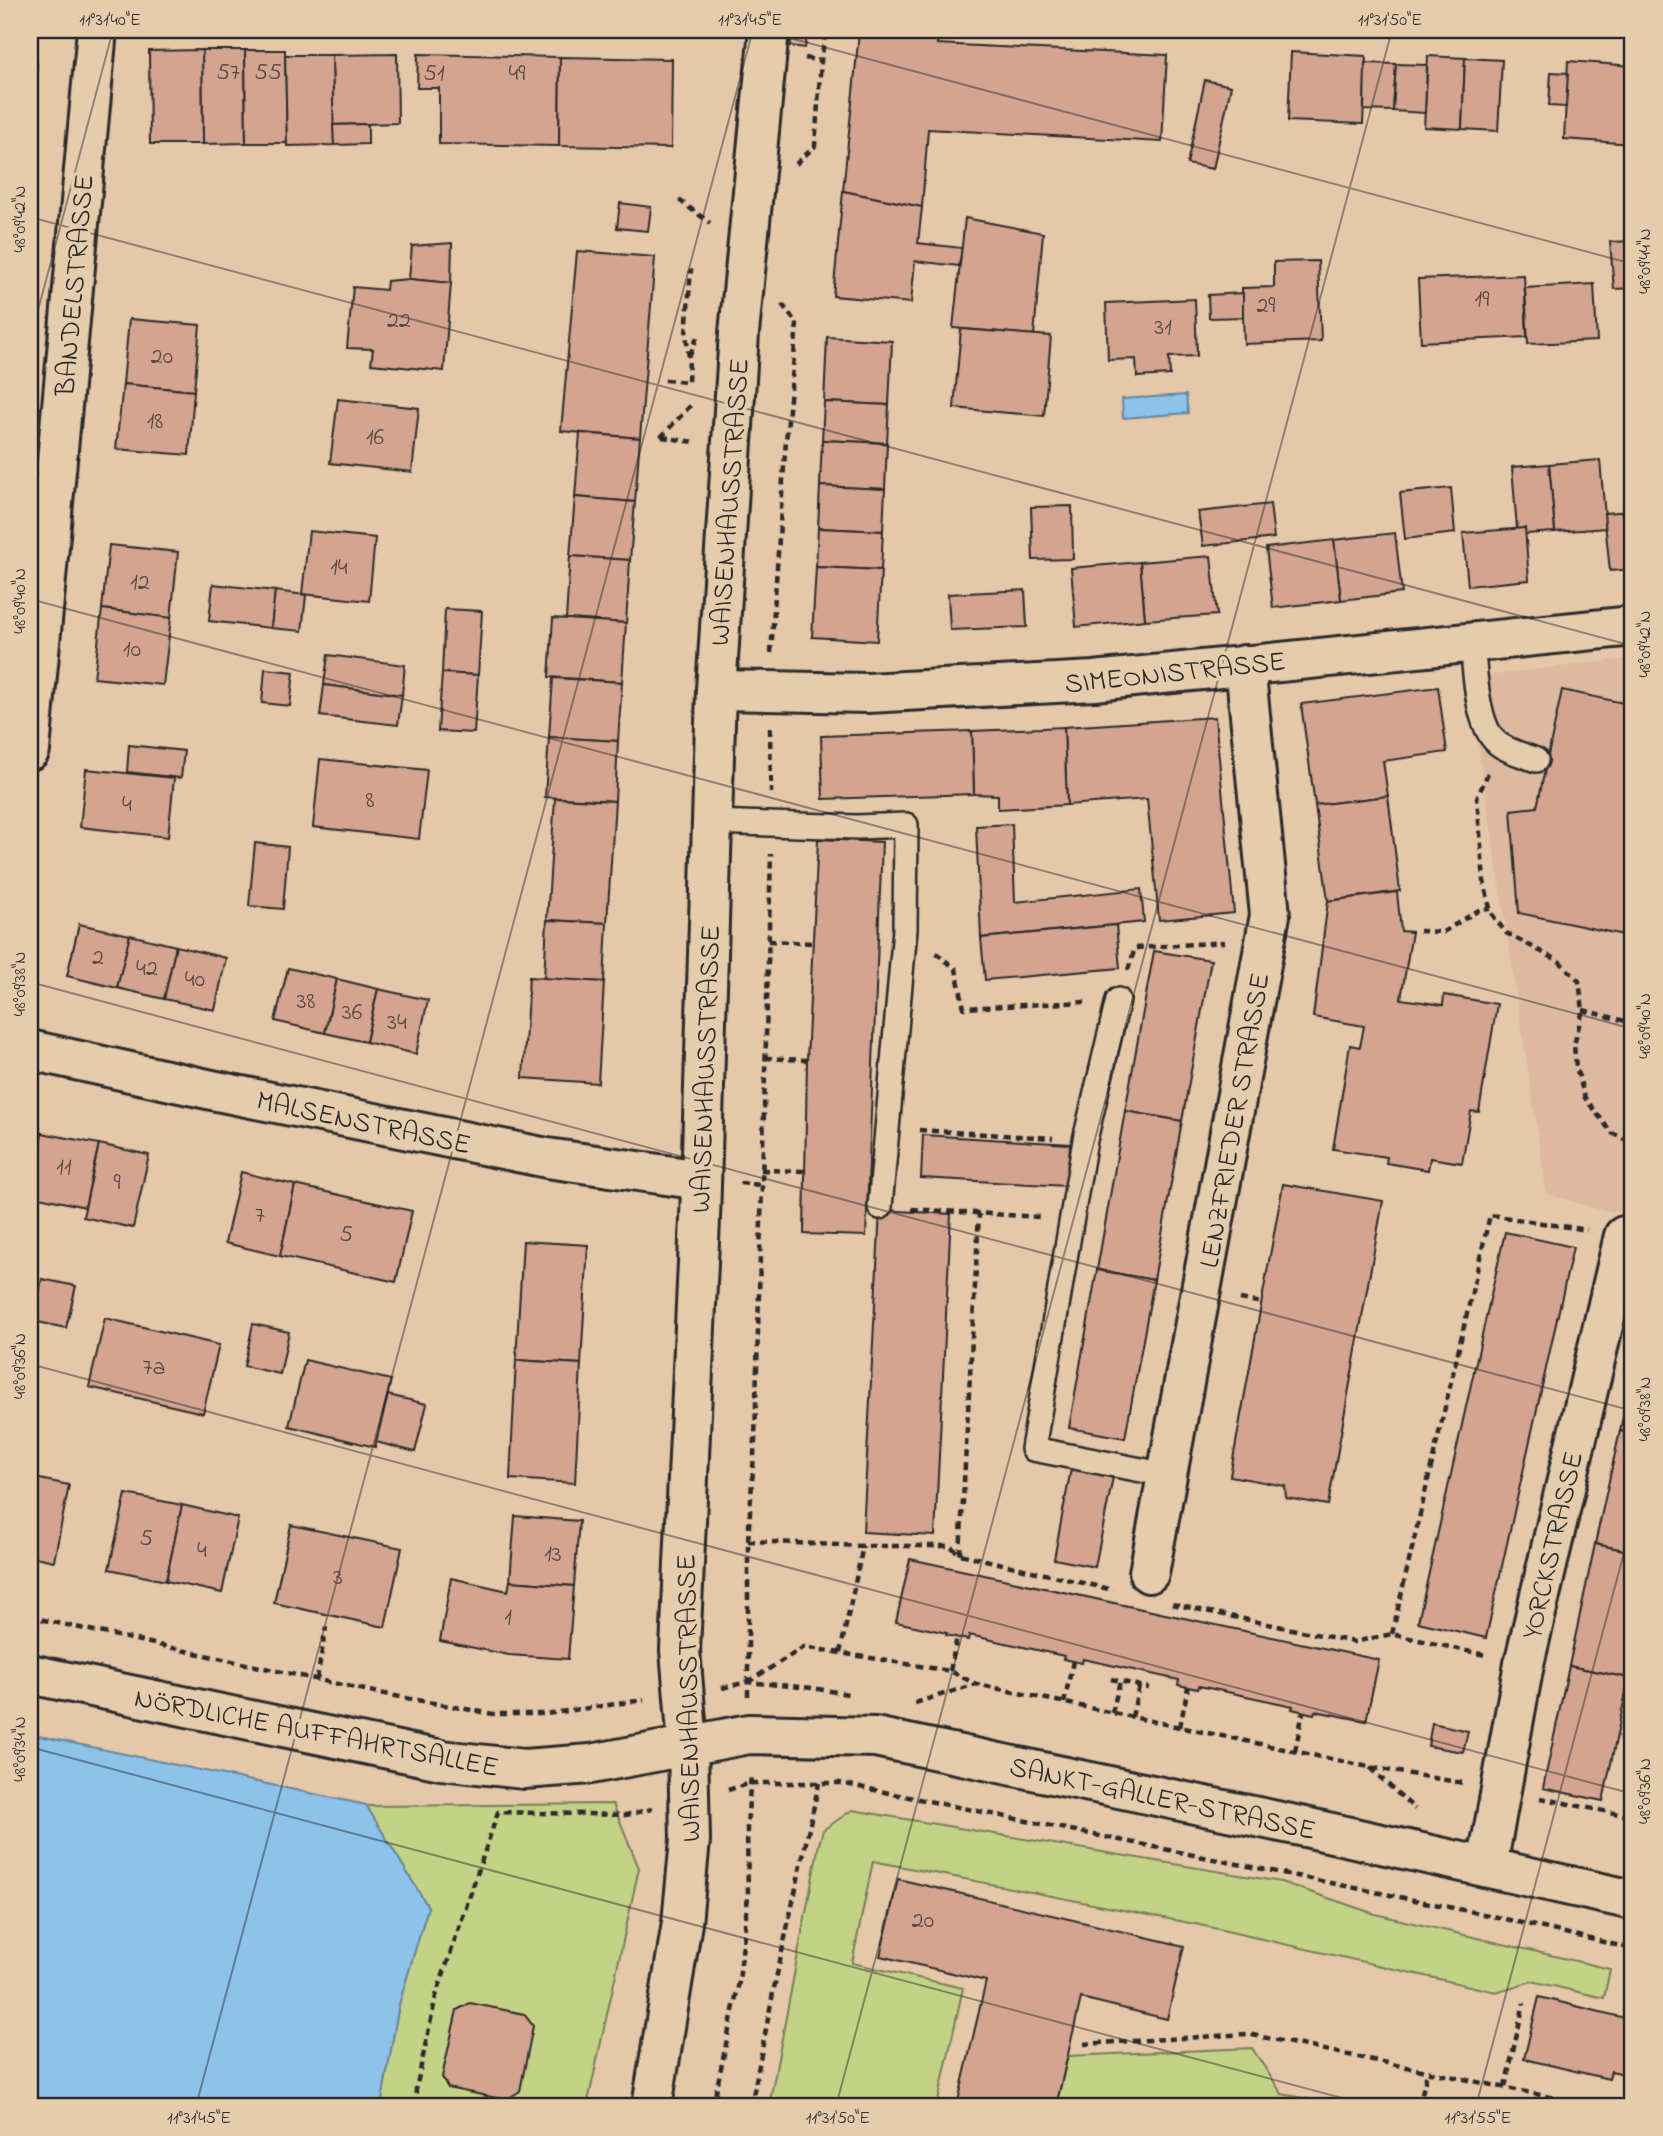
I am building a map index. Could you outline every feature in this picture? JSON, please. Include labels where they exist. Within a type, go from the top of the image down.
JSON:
[{"type":"street","name":"BANDELSTRASSE","points":[[30,750],[97,30]]},
{"type":"street","name":"WAISENHAUSSTRASSE","points":[[652,2106],[682,1923],[690,1840],[688,1745],[680,1650],[701,1180],[710,822],[737,359],[769,30]]},
{"type":"street","name":"SIMEONISTRASSE","points":[[716,690],[867,694],[1094,681],[1633,626]]},
{"type":"street","name":"LENZFRIEDER STRASSE","points":[[1134,1582],[1167,1475],[1270,915],[1245,664]]},
{"type":"street","name":"MALSENSTRASSE","points":[[30,1050],[547,1158],[701,1180]]},
{"type":"street","name":"YORCKSTRASSE","points":[[1487,1866],[1524,1664],[1629,1237]]},
{"type":"street","name":"NÖRDLICHE AUFFAHRTSALLEE","points":[[30,1674],[441,1760],[524,1769],[591,1764],[688,1745]]},
{"type":"street","name":"SANKT-GALLER-STRASSE","points":[[688,1745],[749,1734],[875,1737],[1487,1866],[1633,1900]]},
{"type":"lane","points":[[1472,642],[1479,701],[1487,731],[1499,745],[1536,760]]},
{"type":"lane","points":[[710,822],[857,827],[906,825],[905,929],[880,1207]]},
{"type":"lane","points":[[1118,1000],[1085,1140],[1033,1449],[1167,1475]]},
{"type":"path","points":[[815,146],[821,61],[827,30]]},
{"type":"path","points":[[665,380],[688,382],[686,334],[691,269]]},
{"type":"path","points":[[713,2106],[739,1982],[748,1896],[747,1827],[751,1783],[747,1682],[748,1541],[755,1440],[772,824],[769,692],[785,452],[797,324]]},
{"type":"path","points":[[689,358],[697,335]]},
{"type":"path","points":[[1499,745],[1477,798],[1484,881],[1490,909],[1506,933],[1559,961],[1579,981],[1583,1010],[1574,1045],[1576,1067],[1585,1098],[1612,1133],[1633,1143]]},
{"type":"path","points":[[1419,932],[1443,932],[1479,910],[1490,909]]},
{"type":"path","points":[[768,941],[813,943]]},
{"type":"path","points":[[1583,1010],[1633,1023]]},
{"type":"path","points":[[765,1059],[807,1060]]},
{"type":"path","points":[[886,1128],[1085,1140]]},
{"type":"path","points":[[761,1170],[806,1171]]},
{"type":"path","points":[[880,1207],[1072,1219]]},
{"type":"path","points":[[960,1554],[979,1214]]},
{"type":"path","points":[[1392,1633],[1490,1215],[1629,1237]]},
{"type":"path","points":[[748,1541],[863,1546],[950,1546],[960,1554],[1134,1582]]},
{"type":"path","points":[[840,1653],[863,1546]]},
{"type":"path","points":[[1171,1604],[1354,1642],[1392,1633],[1444,1646]]},
{"type":"path","points":[[30,1617],[493,1714],[545,1714],[606,1704]]},
{"type":"path","points":[[317,1679],[327,1628]]},
{"type":"path","points":[[950,1671],[957,1637]]},
{"type":"path","points":[[747,1682],[804,1647],[950,1671],[976,1684],[1369,1767]]},
{"type":"path","points":[[1064,1703],[1073,1661]]},
{"type":"path","points":[[1111,1679],[1149,1688]]},
{"type":"path","points":[[1112,1713],[1120,1681]]},
{"type":"path","points":[[747,1682],[849,1694]]},
{"type":"path","points":[[912,1704],[976,1684]]},
{"type":"path","points":[[1132,1717],[1139,1686]]},
{"type":"path","points":[[1180,1727],[1188,1687]]},
{"type":"path","points":[[1295,1751],[1303,1712]]},
{"type":"path","points":[[415,2106],[416,2089],[436,1996],[498,1812],[626,1815],[690,1802],[751,1783],[840,1783],[1488,1915],[1633,1949]]},
{"type":"path","points":[[751,2106],[819,1783]]},
{"type":"path","points":[[1505,2087],[1524,2003]]},
{"type":"path","points":[[1084,2044],[1248,2034],[1593,2106]]},
{"type":"path","points":[[1419,2106],[1427,2073]]},
{"type":"shaded area","points":[[1633,658],[1633,1215],[1598,1209],[1547,1194],[1468,678]]},
{"type":"green space","points":[[613,1804],[639,1868],[587,2106],[381,2106],[399,2004],[428,1907],[366,1806]]},
{"type":"green space","points":[[852,1810],[1281,1882],[1375,1914],[1610,1969],[1604,1998],[1532,1981],[1496,1992],[1200,1925],[873,1861],[852,1963],[963,1988],[937,2106],[769,2106],[819,1844],[823,1830]]},
{"type":"green space","points":[[1252,2048],[1282,2094],[1346,2106],[1056,2106],[1068,2056]]},
{"type":"water","points":[[1186,395],[1188,413],[1123,418],[1122,399]]},
{"type":"water","points":[[30,1734],[366,1805],[428,1907],[399,2004],[381,2106],[30,2106]]},
{"type":"building","points":[[793,30],[808,33],[805,48],[790,46]]},
{"type":"building","points":[[859,33],[938,37],[937,44],[1167,55],[1162,142],[928,129],[922,207],[843,191]]},
{"type":"building","points":[[202,50],[245,50],[246,143],[203,144]]},
{"type":"building","points":[[202,50],[203,144],[150,144],[149,51]]},
{"type":"building","points":[[245,50],[285,50],[287,143],[246,143]]},
{"type":"building","points":[[1291,52],[1366,56],[1363,124],[1288,121]]},
{"type":"building","points":[[397,54],[398,123],[333,125],[332,55]]},
{"type":"building","points":[[418,54],[560,57],[559,146],[439,144],[439,88],[417,88]]},
{"type":"building","points":[[285,55],[332,55],[334,145],[287,146]]},
{"type":"building","points":[[1428,56],[1465,58],[1462,129],[1424,127]]},
{"type":"building","points":[[560,57],[672,59],[671,148],[559,146]]},
{"type":"building","points":[[1465,58],[1502,60],[1498,131],[1462,129]]},
{"type":"building","points":[[1568,61],[1633,66],[1633,144],[1564,139]]},
{"type":"building","points":[[30,63],[37,63],[36,146],[30,146]]},
{"type":"building","points":[[1365,63],[1396,64],[1393,111],[1364,110]]},
{"type":"building","points":[[1396,64],[1427,65],[1425,113],[1393,111]]},
{"type":"building","points":[[1551,72],[1568,73],[1566,107],[1549,106]]},
{"type":"building","points":[[1205,80],[1231,86],[1213,169],[1187,164]]},
{"type":"building","points":[[368,124],[368,144],[334,145],[333,125]]},
{"type":"building","points":[[843,191],[922,207],[918,243],[962,248],[959,266],[915,261],[911,303],[833,296]]},
{"type":"building","points":[[620,203],[651,207],[648,231],[617,228]]},
{"type":"building","points":[[965,218],[1043,233],[1034,335],[953,328]]},
{"type":"building","points":[[1633,241],[1633,288],[1614,289],[1610,242]]},
{"type":"building","points":[[452,243],[451,283],[409,279],[412,246]]},
{"type":"building","points":[[577,251],[655,257],[640,438],[561,431]]},
{"type":"building","points":[[1318,261],[1321,341],[1244,344],[1242,288],[1274,287],[1274,262]]},
{"type":"building","points":[[1524,275],[1527,337],[1421,342],[1418,279]]},
{"type":"building","points":[[409,279],[451,283],[444,371],[371,364],[373,349],[347,348],[353,287],[386,290],[387,281]]},
{"type":"building","points":[[1594,284],[1597,341],[1528,344],[1525,288]]},
{"type":"building","points":[[1243,293],[1243,317],[1209,318],[1208,295]]},
{"type":"building","points":[[1195,299],[1197,356],[1169,357],[1170,375],[1137,377],[1136,359],[1108,360],[1106,303]]},
{"type":"building","points":[[129,319],[200,325],[194,391],[123,384]]},
{"type":"building","points":[[961,329],[1051,336],[1044,416],[954,408]]},
{"type":"building","points":[[827,337],[892,341],[889,405],[824,402]]},
{"type":"building","points":[[123,384],[194,391],[189,455],[116,449]]},
{"type":"building","points":[[338,399],[419,408],[412,472],[330,463]]},
{"type":"building","points":[[824,402],[889,405],[887,443],[822,440]]},
{"type":"building","points":[[580,433],[640,438],[635,502],[575,497]]},
{"type":"building","points":[[822,440],[887,443],[885,489],[820,486]]},
{"type":"building","points":[[1600,460],[1606,528],[1555,532],[1549,464]]},
{"type":"building","points":[[1549,464],[1555,532],[1525,534],[1525,528],[1517,529],[1512,467]]},
{"type":"building","points":[[820,486],[885,489],[883,531],[818,528]]},
{"type":"building","points":[[1451,488],[1455,533],[1405,539],[1400,493]]},
{"type":"building","points":[[575,497],[635,502],[630,560],[570,556]]},
{"type":"building","points":[[1270,504],[1274,538],[1203,546],[1198,512]]},
{"type":"building","points":[[1072,506],[1073,559],[1033,560],[1031,507]]},
{"type":"building","points":[[1633,511],[1633,569],[1610,571],[1604,513]]},
{"type":"building","points":[[818,528],[883,531],[881,570],[816,567]]},
{"type":"building","points":[[1525,528],[1529,580],[1468,586],[1463,533]]},
{"type":"building","points":[[309,531],[375,538],[369,601],[302,594]]},
{"type":"building","points":[[1395,533],[1402,593],[1341,600],[1334,540]]},
{"type":"building","points":[[1334,540],[1341,600],[1273,608],[1266,548]]},
{"type":"building","points":[[109,545],[178,552],[171,618],[102,609]]},
{"type":"building","points":[[570,556],[630,560],[626,623],[566,619]]},
{"type":"building","points":[[1211,556],[1217,615],[1145,620],[1140,562]]},
{"type":"building","points":[[1140,562],[1145,620],[1076,627],[1071,568]]},
{"type":"building","points":[[816,567],[881,570],[877,641],[812,637]]},
{"type":"building","points":[[213,584],[275,591],[271,628],[209,621]]},
{"type":"building","points":[[1025,590],[1027,627],[950,630],[948,594]]},
{"type":"building","points":[[275,591],[306,595],[302,631],[271,628]]},
{"type":"building","points":[[102,609],[171,618],[163,685],[94,678]]},
{"type":"building","points":[[445,609],[482,611],[478,675],[442,673]]},
{"type":"building","points":[[553,618],[626,623],[622,682],[549,677]]},
{"type":"building","points":[[328,655],[405,665],[402,695],[324,685]]},
{"type":"building","points":[[265,669],[294,672],[290,706],[262,703]]},
{"type":"building","points":[[442,673],[478,675],[474,733],[438,731]]},
{"type":"building","points":[[553,678],[622,682],[618,741],[549,737]]},
{"type":"building","points":[[324,685],[402,695],[398,725],[320,716]]},
{"type":"building","points":[[1438,687],[1447,752],[1383,761],[1388,796],[1315,805],[1301,704]]},
{"type":"building","points":[[1562,690],[1633,705],[1633,937],[1519,913],[1511,810],[1537,807]]},
{"type":"building","points":[[1215,717],[1234,913],[1159,920],[1147,799],[1067,805],[1064,727]]},
{"type":"building","points":[[1064,727],[1067,805],[998,809],[998,795],[974,794],[972,731]]},
{"type":"building","points":[[972,731],[974,794],[823,799],[821,736]]},
{"type":"building","points":[[549,737],[618,741],[615,801],[545,797]]},
{"type":"building","points":[[129,745],[184,751],[181,778],[127,772]]},
{"type":"building","points":[[320,759],[427,770],[419,839],[313,827]]},
{"type":"building","points":[[86,769],[174,778],[168,837],[80,827]]},
{"type":"building","points":[[1388,796],[1400,891],[1328,901],[1315,805]]},
{"type":"building","points":[[555,798],[615,801],[607,923],[547,920]]},
{"type":"building","points":[[1012,824],[1015,902],[1141,889],[1144,922],[981,938],[976,826]]},
{"type":"building","points":[[818,839],[882,842],[866,1236],[804,1234],[807,1060]]},
{"type":"building","points":[[255,843],[288,847],[283,909],[249,906]]},
{"type":"building","points":[[1397,892],[1401,931],[1412,932],[1401,999],[1443,1005],[1444,995],[1497,1004],[1479,1112],[1471,1111],[1462,1163],[1430,1158],[1428,1170],[1386,1163],[1387,1157],[1333,1149],[1350,1045],[1360,1047],[1364,1026],[1313,1017],[1328,901]]},
{"type":"building","points":[[547,920],[607,923],[604,982],[544,979]]},
{"type":"building","points":[[79,924],[130,935],[117,988],[67,976]]},
{"type":"building","points":[[1116,925],[1120,968],[985,980],[981,938]]},
{"type":"building","points":[[130,935],[176,946],[164,999],[117,988]]},
{"type":"building","points":[[176,946],[226,958],[215,1010],[164,999]]},
{"type":"building","points":[[1154,951],[1211,960],[1182,1121],[1125,1111]]},
{"type":"building","points":[[288,968],[337,979],[325,1033],[275,1021]]},
{"type":"building","points":[[529,977],[604,982],[598,1083],[523,1078]]},
{"type":"building","points":[[337,979],[378,989],[366,1042],[325,1033]]},
{"type":"building","points":[[378,989],[428,1000],[416,1054],[366,1042]]},
{"type":"building","points":[[1125,1111],[1182,1121],[1154,1280],[1097,1270]]},
{"type":"building","points":[[30,1130],[42,1133],[30,1188]]},
{"type":"building","points":[[42,1133],[99,1144],[85,1207],[30,1195]]},
{"type":"building","points":[[923,1135],[1070,1144],[1067,1186],[921,1178]]},
{"type":"building","points":[[99,1144],[149,1155],[133,1228],[83,1217]]},
{"type":"building","points":[[241,1172],[295,1185],[280,1256],[225,1243]]},
{"type":"building","points":[[1283,1184],[1383,1201],[1328,1505],[1286,1498],[1285,1486],[1230,1476]]},
{"type":"building","points":[[295,1185],[412,1211],[396,1282],[280,1256]]},
{"type":"building","points":[[880,1210],[951,1214],[935,1536],[863,1532]]},
{"type":"building","points":[[1505,1232],[1573,1247],[1486,1638],[1418,1622]]},
{"type":"building","points":[[523,1241],[588,1245],[581,1364],[516,1360]]},
{"type":"building","points":[[1097,1270],[1154,1280],[1125,1438],[1069,1428]]},
{"type":"building","points":[[42,1279],[76,1286],[66,1328],[33,1321]]},
{"type":"building","points":[[105,1318],[219,1345],[203,1413],[89,1387]]},
{"type":"building","points":[[253,1324],[289,1332],[280,1374],[244,1366]]},
{"type":"building","points":[[305,1360],[391,1380],[375,1447],[289,1426]]},
{"type":"building","points":[[516,1360],[581,1364],[575,1483],[510,1479]]},
{"type":"building","points":[[1633,1368],[1633,1434],[1620,1431]]},
{"type":"building","points":[[388,1395],[427,1404],[415,1452],[376,1442]]},
{"type":"building","points":[[1620,1431],[1633,1434],[1633,1552],[1595,1544]]},
{"type":"building","points":[[1071,1469],[1113,1477],[1095,1567],[1054,1559]]},
{"type":"building","points":[[30,1477],[69,1485],[54,1561],[30,1556]]},
{"type":"building","points":[[126,1494],[182,1505],[166,1581],[109,1569]]},
{"type":"building","points":[[182,1505],[238,1518],[222,1593],[166,1581]]},
{"type":"building","points":[[515,1516],[579,1521],[574,1586],[510,1581]]},
{"type":"building","points":[[291,1525],[402,1548],[385,1627],[274,1603]]},
{"type":"building","points":[[1595,1544],[1633,1552],[1633,1658],[1629,1678],[1569,1666]]},
{"type":"building","points":[[910,1559],[1379,1660],[1366,1721],[1315,1711],[1314,1714],[1292,1709],[1293,1706],[1199,1686],[1198,1689],[1178,1685],[1179,1680],[1083,1659],[1082,1663],[1063,1659],[1064,1656],[969,1635],[968,1640],[896,1622]]},
{"type":"building","points":[[451,1578],[508,1591],[510,1581],[574,1586],[568,1659],[509,1655],[440,1641]]},
{"type":"building","points":[[1569,1666],[1629,1678],[1603,1801],[1543,1788]]},
{"type":"building","points":[[1432,1723],[1468,1731],[1463,1752],[1428,1746]]},
{"type":"building","points":[[898,1879],[1184,1946],[1167,2019],[1081,1998],[1056,2106],[957,2106],[986,1981],[880,1956]]},
{"type":"building","points":[[1539,1997],[1629,2019],[1627,2026],[1633,2028],[1633,2076],[1611,2071],[1609,2079],[1524,2059]]},
{"type":"building","points":[[470,2003],[524,2014],[533,2026],[520,2091],[506,2100],[448,2088],[442,2077],[457,2010]]}]
